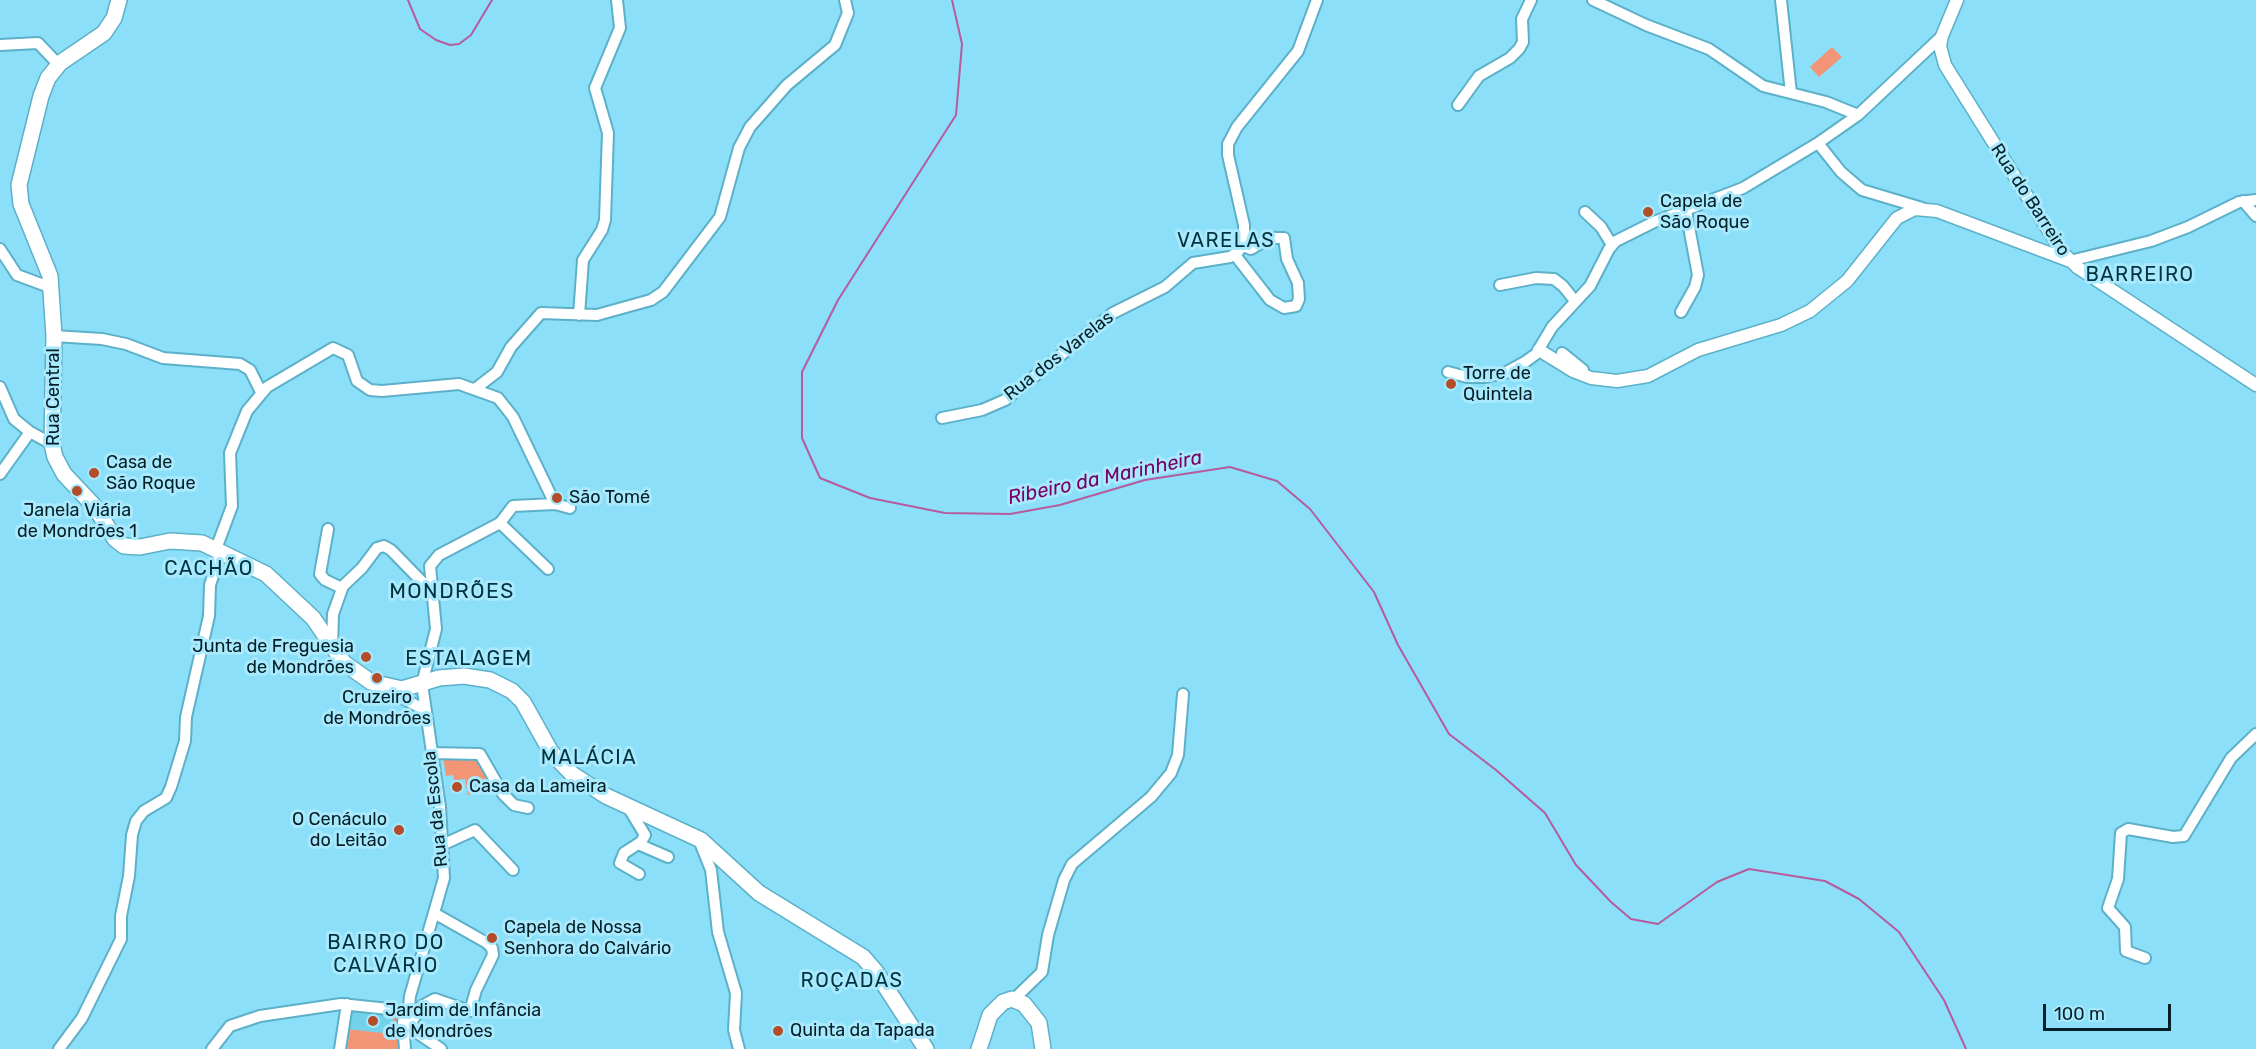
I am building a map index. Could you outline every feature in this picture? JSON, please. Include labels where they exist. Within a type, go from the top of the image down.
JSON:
[{"type":"main road","name":"Rua Central","points":[[119,0],[114,18],[104,33],[59,65],[48,78],[42,92],[19,190],[23,208],[49,268],[52,288],[54,336],[52,444],[62,470],[95,507],[122,544],[136,548],[173,541],[202,543],[270,577],[316,621],[332,647],[348,666],[371,682]]},
{"type":"main road","points":[[371,682],[398,689],[447,677],[464,676],[490,680],[506,687],[523,702],[549,748],[564,767],[590,787],[698,838],[759,893],[865,959],[926,1049]]},
{"type":"main road","points":[[979,1049],[990,1015],[1005,1001],[1014,999],[1024,1004],[1039,1023],[1043,1049]]},
{"type":"street","points":[[579,315],[583,260],[601,233],[605,220],[608,133],[595,88],[620,28],[617,0]]},
{"type":"street","points":[[476,389],[497,372],[511,346],[539,314],[546,312],[601,314],[651,300],[663,292],[720,217],[741,144],[750,127],[787,85],[835,45],[848,13],[845,0]]},
{"type":"street","points":[[1243,246],[1251,249],[1269,238],[1284,238],[1287,259],[1297,278],[1299,297],[1296,306],[1284,308],[1266,297],[1234,255],[1243,246],[1243,219],[1228,155],[1228,144],[1238,125],[1298,51],[1317,0]]},
{"type":"street","points":[[1458,105],[1482,73],[1510,58],[1519,49],[1523,42],[1522,19],[1531,0]]},
{"type":"street","points":[[1593,0],[1709,49],[1755,82],[1826,102],[1858,115]]},
{"type":"street","points":[[1781,0],[1791,93]]},
{"type":"street","points":[[1448,372],[1467,377],[1494,376],[1515,369],[1536,354],[1552,327],[1593,282],[1612,245],[1627,235],[1748,186],[1818,143],[1858,115],[1942,36],[1957,0]]},
{"type":"street","name":"Rua do Barreiro","points":[[1942,36],[1942,55],[1949,73],[2070,261],[2256,385]]},
{"type":"street","points":[[0,45],[35,42],[45,48],[59,65]]},
{"type":"street","points":[[1818,143],[1841,172],[1862,190],[1942,213],[2070,261],[2151,241],[2243,201],[2256,200]]},
{"type":"street","points":[[2243,201],[2256,216]]},
{"type":"street","points":[[1539,350],[1582,375],[1600,380],[1622,380],[1648,376],[1698,350],[1781,325],[1810,311],[1841,287],[1897,218],[1910,210],[1922,208]]},
{"type":"street","points":[[1681,312],[1695,288],[1698,275],[1686,211]]},
{"type":"street","points":[[1585,212],[1601,227],[1612,245]]},
{"type":"street","points":[[0,249],[18,275],[52,288]]},
{"type":"street","name":"Rua dos Varelas","points":[[942,418],[982,410],[1005,400],[1113,313],[1165,287],[1193,263],[1234,255]]},
{"type":"street","points":[[1500,285],[1536,278],[1554,279],[1575,301]]},
{"type":"street","points":[[54,336],[102,339],[126,344],[165,359],[240,364],[251,372],[261,392]]},
{"type":"street","points":[[60,1049],[82,1018],[122,936],[121,916],[136,821],[144,812],[166,798],[171,787],[185,741],[186,717],[209,616],[210,585],[232,506],[230,453],[247,411],[261,392],[326,351],[336,348],[348,355],[357,381],[370,390],[382,391],[455,384],[476,389],[498,398],[510,410],[555,504]]},
{"type":"street","points":[[1562,353],[1579,368],[1609,380],[1622,380]]},
{"type":"street","points":[[0,387],[12,416],[30,432],[52,444]]},
{"type":"street","points":[[0,474],[30,432]]},
{"type":"street","points":[[422,684],[436,633],[430,569],[434,558],[500,523],[513,506],[555,504],[570,508]]},
{"type":"street","points":[[500,523],[548,569]]},
{"type":"street","points":[[328,529],[320,572],[325,580],[342,588]]},
{"type":"street","points":[[332,647],[333,614],[342,588],[382,546],[391,550],[432,592]]},
{"type":"street","points":[[371,682],[425,710]]},
{"type":"street","name":"Rua da Escola","points":[[405,1049],[403,1022],[443,882],[440,807],[422,684]]},
{"type":"street","points":[[1014,999],[1043,969],[1048,935],[1064,880],[1072,864],[1151,797],[1171,773],[1178,755],[1183,694]]},
{"type":"street","points":[[2145,958],[2126,951],[2125,927],[2109,908],[2118,879],[2121,833],[2128,829],[2173,837],[2184,836],[2231,758],[2256,734]]},
{"type":"street","points":[[431,753],[480,754],[503,794],[514,805],[528,808]]},
{"type":"street","points":[[625,804],[656,851]]},
{"type":"street","points":[[442,845],[475,830],[513,870]]},
{"type":"street","points":[[639,874],[620,863],[624,853],[644,838],[645,832]]},
{"type":"street","points":[[698,838],[711,870],[718,932],[736,993],[734,1030],[739,1049]]},
{"type":"street","points":[[638,844],[668,857]]},
{"type":"street","points":[[410,1023],[422,1006],[435,999],[470,1011],[476,990],[493,955],[489,945],[434,913]]},
{"type":"street","points":[[340,1049],[347,1004]]},
{"type":"street","points":[[212,1049],[227,1028],[244,1020],[347,1004],[408,1011],[410,1023],[419,1035],[441,1049]]},
{"type":"shaded area","points":[[1832,47],[1842,57],[1819,77],[1810,67]]},
{"type":"shaded area","points":[[477,755],[493,783],[468,795],[465,779],[454,780],[453,775],[446,776],[443,756]]},
{"type":"shaded area","name":"Jardim de Infância de Mondrões","points":[[349,1007],[399,1011],[401,1036],[346,1029]]},
{"type":"shaded area","points":[[394,1012],[398,1012],[402,1049],[343,1049],[346,1029],[391,1034]]},
{"type":"waterway","points":[[408,0],[420,29],[436,40],[450,45],[459,44],[471,35],[492,0]]},
{"type":"waterway","name":"Ribeiro da Marinheira","points":[[952,0],[962,44],[956,115],[838,300],[802,372],[802,438],[820,478],[870,498],[945,513],[1010,514],[1060,505],[1145,480],[1230,467],[1277,481],[1310,509],[1374,592],[1398,645],[1449,734],[1496,770],[1545,813],[1576,865],[1611,902],[1631,919],[1658,924],[1717,882],[1749,869],[1825,881],[1859,899],[1899,932],[1944,1000],[1966,1049]]},
{"type":"place","name":"Capela de São Roque","points":[[1648,212]]},
{"type":"place","name":"Torre de Quintela","points":[[1451,384]]},
{"type":"place","name":"Casa de São Roque","points":[[94,473]]},
{"type":"place","name":"Janela Viária de Mondrões 1","points":[[77,491]]},
{"type":"place","name":"São Tomé","points":[[557,498]]},
{"type":"place","name":"Junta de Freguesia de Mondrões","points":[[366,657]]},
{"type":"place","name":"Cruzeiro de Mondrões","points":[[377,678]]},
{"type":"place","name":"Casa da Lameira","points":[[457,787]]},
{"type":"place","name":"O Cenáculo do Leitão","points":[[399,830]]},
{"type":"place","name":"Capela de Nossa Senhora do Calvário","points":[[492,938]]},
{"type":"place","name":"Jardim de Infância de Mondrões","points":[[373,1021]]},
{"type":"place","name":"Quinta da Tapada","points":[[778,1031]]},
{"type":"district","name":"VARELAS","points":[[1226,241]]},
{"type":"district","name":"BARREIRO","points":[[2140,275]]},
{"type":"district","name":"CACHÃO","points":[[209,569]]},
{"type":"district","name":"MONDRÕES","points":[[452,592]]},
{"type":"district","name":"ESTALAGEM","points":[[469,659]]},
{"type":"district","name":"MALÁCIA","points":[[589,758]]},
{"type":"district","name":"BAIRRO DO CALVÁRIO","points":[[386,954]]},
{"type":"district","name":"ROÇADAS","points":[[852,981]]}]
